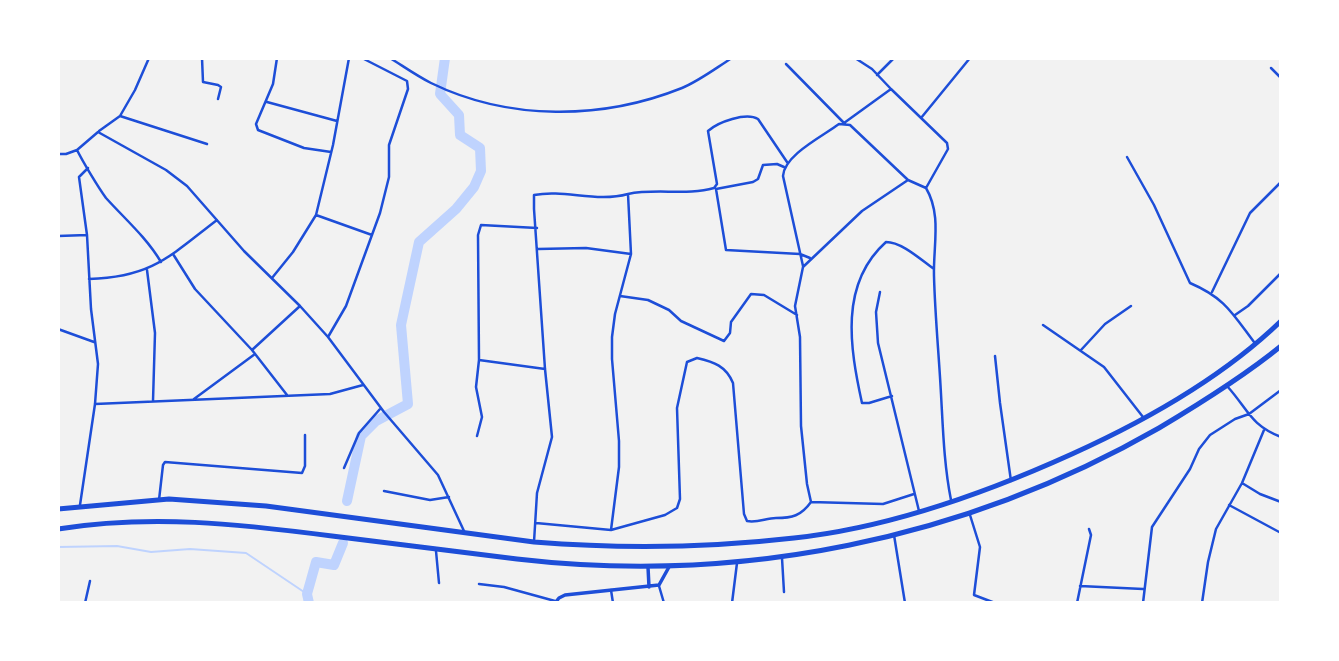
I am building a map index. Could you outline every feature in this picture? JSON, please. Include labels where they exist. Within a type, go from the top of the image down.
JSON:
[{"type":"highway","points":[[58,509],[79,505],[159,500],[266,506],[534,542],[629,547],[690,547],[795,538],[884,521],[1011,481],[1145,419],[1256,345],[1281,321]]},
{"type":"highway","points":[[58,529],[158,520],[219,522],[593,566],[669,567],[782,558],[894,536],[1033,491],[1090,465],[1186,412],[1281,346]]},
{"type":"street","points":[[58,153],[66,155],[77,150],[120,116],[149,58]]},
{"type":"street","points":[[202,58],[203,82],[221,87],[218,99]]},
{"type":"street","points":[[277,58],[267,102],[256,124],[259,132],[304,148],[331,152]]},
{"type":"street","points":[[272,278],[293,252],[316,215],[349,58]]},
{"type":"street","points":[[328,337],[346,306],[372,235],[389,177],[389,145],[408,85],[407,80],[362,58]]},
{"type":"street","points":[[390,58],[431,83],[468,98],[527,111],[547,112],[620,107],[654,98],[684,88],[732,58]]},
{"type":"street","points":[[855,58],[877,75],[947,143],[948,149],[926,188]]},
{"type":"street","points":[[877,75],[894,58]]},
{"type":"street","points":[[921,118],[970,58]]},
{"type":"street","points":[[786,64],[844,123],[850,125],[908,180],[926,188],[933,200],[936,216],[934,269],[943,442],[951,502]]},
{"type":"street","points":[[1271,68],[1281,78]]},
{"type":"street","points":[[803,267],[784,167],[839,124],[891,89]]},
{"type":"street","points":[[267,102],[337,121]]},
{"type":"street","points":[[120,116],[207,144]]},
{"type":"street","points":[[787,162],[756,117],[742,117],[711,127],[708,131],[726,250],[800,254],[810,258]]},
{"type":"street","points":[[98,132],[166,170],[187,186],[244,251],[300,306],[328,337],[380,408],[438,475],[465,532]]},
{"type":"street","points":[[77,150],[105,197],[148,243],[161,262]]},
{"type":"street","points":[[1126,157],[1154,205],[1189,283],[1212,292],[1235,315],[1256,345]]},
{"type":"street","points":[[534,542],[537,493],[552,437],[534,195],[594,198],[646,191],[698,191],[752,182],[758,179],[763,165],[769,163],[784,167]]},
{"type":"street","points":[[79,505],[98,364],[79,177],[88,168]]},
{"type":"street","points":[[811,502],[801,426],[800,337],[796,296],[803,267],[862,211],[908,180]]},
{"type":"street","points":[[1212,292],[1250,213],[1281,182]]},
{"type":"street","points":[[611,530],[619,467],[612,337],[631,254],[628,194]]},
{"type":"street","points":[[316,215],[372,235]]},
{"type":"street","points":[[89,279],[119,278],[147,270],[217,220]]},
{"type":"street","points":[[477,436],[482,417],[477,387],[477,244],[481,225],[537,228]]},
{"type":"street","points":[[58,236],[87,235]]},
{"type":"street","points":[[892,397],[869,404],[862,403],[853,367],[850,321],[853,297],[867,264],[886,242],[901,247],[934,269]]},
{"type":"street","points":[[538,249],[586,248],[631,254]]},
{"type":"street","points":[[173,254],[195,289],[252,349],[287,395]]},
{"type":"street","points":[[147,270],[155,333],[153,401]]},
{"type":"street","points":[[1235,315],[1248,306],[1281,273]]},
{"type":"street","points":[[880,292],[877,334],[919,511]]},
{"type":"street","points":[[620,296],[648,300],[669,310],[681,321],[724,341],[730,333],[731,322],[751,293],[764,295],[797,314]]},
{"type":"street","points":[[252,349],[300,306]]},
{"type":"street","points":[[1082,350],[1105,324],[1131,306]]},
{"type":"street","points":[[1043,325],[1104,367],[1145,419]]},
{"type":"street","points":[[58,329],[94,342]]},
{"type":"street","points":[[194,399],[255,354]]},
{"type":"street","points":[[995,356],[1011,481]]},
{"type":"street","points":[[536,523],[611,530],[665,515],[677,508],[680,499],[677,408],[687,362],[697,358],[721,366],[729,373],[733,383],[744,514],[747,521],[756,523],[795,517],[811,502]]},
{"type":"street","points":[[479,360],[545,369]]},
{"type":"street","points":[[94,404],[330,394],[363,385]]},
{"type":"street","points":[[1227,386],[1264,430],[1281,437]]},
{"type":"street","points":[[1143,603],[1150,534],[1155,520],[1210,435],[1249,414],[1281,390]]},
{"type":"street","points":[[344,468],[359,433],[380,408]]},
{"type":"street","points":[[1202,603],[1214,536],[1242,483],[1264,430]]},
{"type":"street","points":[[159,500],[165,462],[302,473],[305,466],[305,435]]},
{"type":"street","points":[[1242,483],[1260,495],[1281,502]]},
{"type":"street","points":[[384,491],[427,499],[449,497]]},
{"type":"street","points":[[811,502],[883,504],[914,494]]},
{"type":"street","points":[[1229,505],[1281,533]]},
{"type":"street","points":[[969,513],[980,547],[974,595],[995,603]]},
{"type":"street","points":[[1077,603],[1090,529]]},
{"type":"street","points":[[894,536],[905,603]]},
{"type":"street","points":[[436,548],[439,583]]},
{"type":"street","points":[[782,558],[784,592]]},
{"type":"street","points":[[732,603],[737,563]]},
{"type":"street","points":[[648,567],[649,587]]},
{"type":"street","points":[[664,603],[659,585],[669,567]]},
{"type":"street","points":[[85,603],[90,580]]},
{"type":"street","points":[[479,584],[504,587],[555,602],[565,595],[659,585]]},
{"type":"street","points":[[1080,586],[1143,589]]},
{"type":"street","points":[[611,590],[613,603]]},
{"type":"waterway","points":[[347,501],[361,436],[376,421],[408,404],[401,325],[419,242],[456,209],[474,187],[481,171],[480,148],[460,135],[459,115],[440,94],[445,58]]},
{"type":"waterway","points":[[309,603],[307,594],[316,562],[334,565],[343,543]]},
{"type":"waterway","points":[[58,547],[117,546],[151,552],[190,549],[246,553],[307,594]]}]
